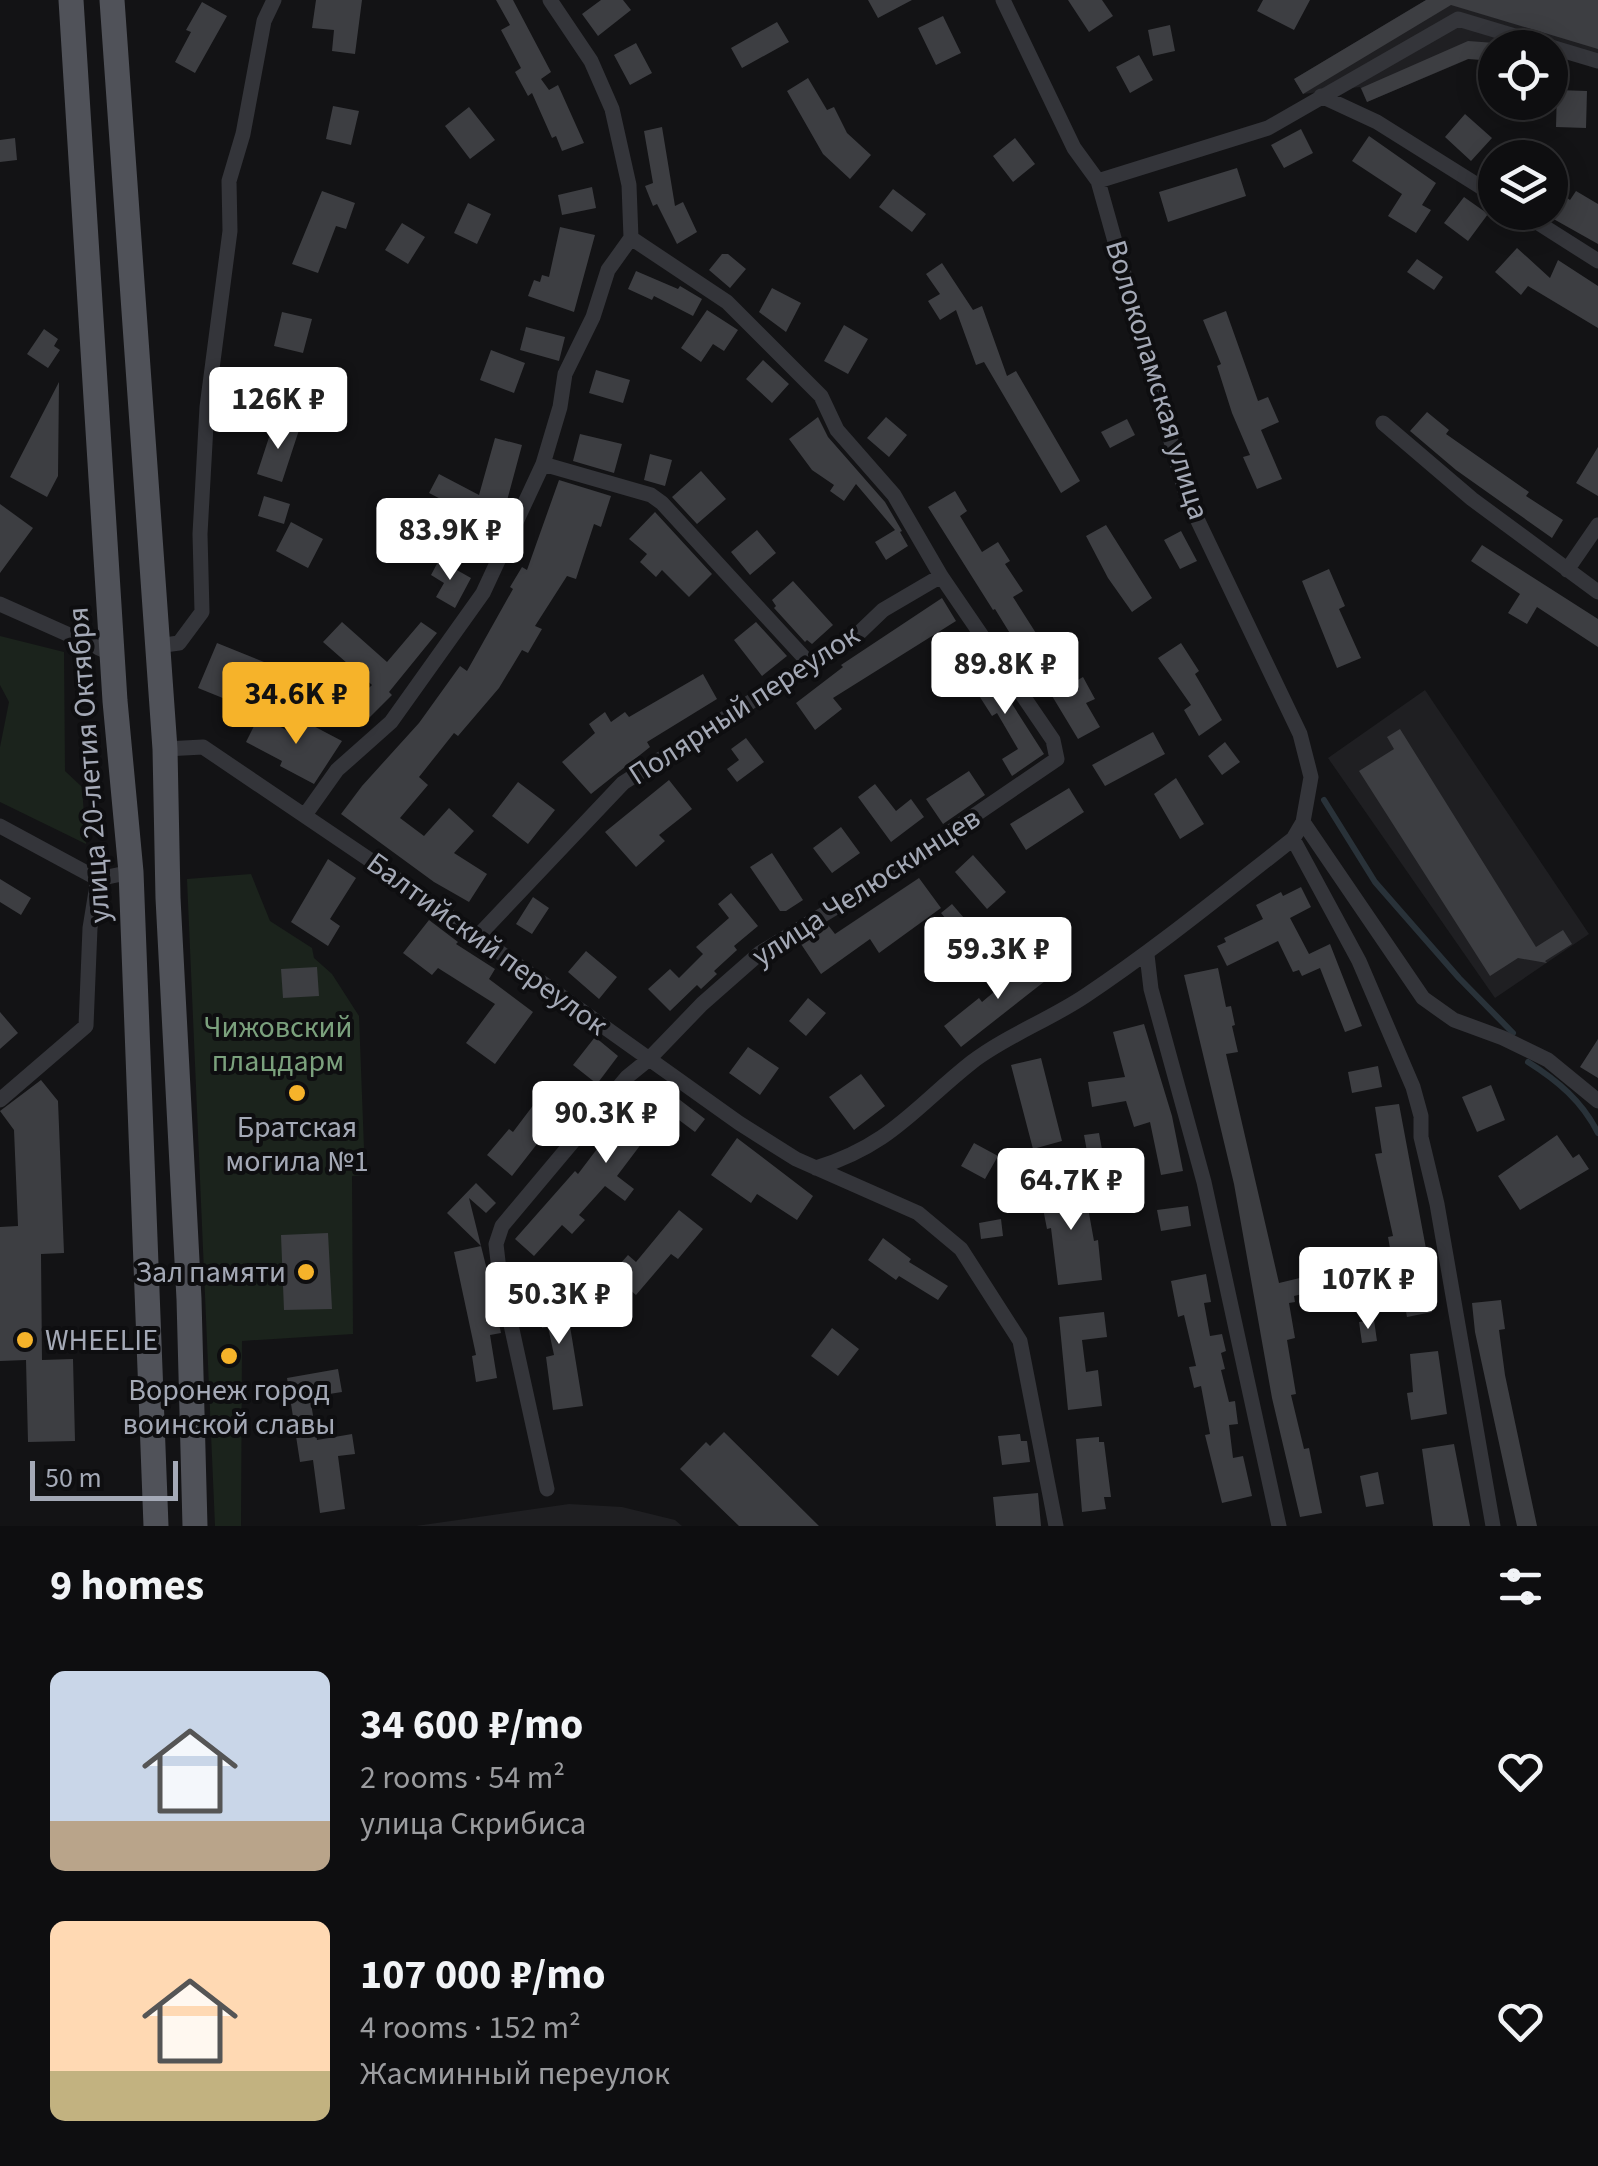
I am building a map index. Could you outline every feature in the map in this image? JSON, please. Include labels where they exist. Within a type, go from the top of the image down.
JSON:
[{"type":"main road","name":"улица 20-летия Октября","points":[[72,0],[112,654],[131,872],[156,1526]]},
{"type":"main road","points":[[112,0],[165,749],[195,1526]]},
{"type":"street","points":[[158,646],[179,643],[202,612],[200,534],[207,407],[230,231],[230,181],[264,21],[274,0]]},
{"type":"street","points":[[305,815],[337,770],[391,722],[483,593],[543,464],[565,374],[593,317],[608,270],[631,238],[629,185],[612,109],[591,61],[550,0]]},
{"type":"street","name":"Волоколамская улица","points":[[1003,0],[1074,148],[1098,181],[1188,498],[1300,734],[1311,777],[1303,822]]},
{"type":"street","points":[[1098,181],[1268,128],[1458,19],[1598,61]]},
{"type":"street","points":[[1321,96],[1378,122],[1478,185]]},
{"type":"street","points":[[1549,230],[1598,261]]},
{"type":"street","points":[[631,238],[727,302],[821,396],[837,430],[894,495],[941,576]]},
{"type":"street","points":[[1383,423],[1472,499],[1598,592]]},
{"type":"street","points":[[543,464],[650,495],[662,503],[810,664]]},
{"type":"street","points":[[1566,570],[1598,524]]},
{"type":"street","name":"Полярный переулок","points":[[478,936],[624,784],[859,633],[883,610],[941,576]]},
{"type":"street","name":"улица Челюскинцев","points":[[546,1489],[496,1244],[502,1226],[627,1077],[760,952],[877,882],[1057,760],[1053,740],[941,576]]},
{"type":"street","points":[[0,604],[112,654]]},
{"type":"street","name":"Балтийский переулок","points":[[165,749],[204,747],[739,1123],[816,1168],[918,1212],[961,1249],[1020,1341],[1056,1526]]},
{"type":"street","points":[[816,1168],[849,1158],[901,1126],[974,1061],[1080,1000],[1146,954],[1292,839],[1303,822],[1423,998],[1454,1020],[1548,1060],[1597,1097]]},
{"type":"street","points":[[0,826],[98,880],[131,872]]},
{"type":"street","points":[[1292,839],[1360,961],[1421,1116],[1421,1137],[1437,1204],[1493,1526]]},
{"type":"street","points":[[0,1100],[86,1026],[90,928],[98,880]]},
{"type":"street","points":[[1146,954],[1151,989],[1204,1182],[1278,1526]]},
{"type":"shaded area","points":[[1426,0],[1598,0],[1598,60],[1568,55],[1568,30],[1478,30],[1478,55],[1367,102],[1360,87],[1303,94],[1294,79]]},
{"type":"shaded area","points":[[1425,690],[1589,934],[1495,998],[1328,758]]},
{"type":"shaded area","points":[[569,1504],[622,1507],[675,1520],[682,1526],[416,1526]]},
{"type":"green space","points":[[0,636],[64,652],[65,771],[82,787],[86,844],[0,802],[0,747],[9,702],[0,685]]},
{"type":"green space","name":"Чижовский плацдарм","points":[[251,874],[270,921],[312,948],[314,958],[332,974],[359,1016],[365,1175],[352,1176],[353,1334],[242,1341],[241,1526],[215,1526],[187,879]]},
{"type":"building","points":[[316,0],[362,0],[355,54],[332,51],[334,30],[312,28]]},
{"type":"building","points":[[496,0],[513,0],[551,72],[541,79],[549,90],[558,85],[584,143],[562,151],[556,136],[552,138],[532,93],[528,96],[515,72],[521,68],[501,30],[510,25]]},
{"type":"building","points":[[601,0],[623,0],[631,10],[598,36],[582,14]]},
{"type":"building","points":[[868,0],[912,0],[878,18]]},
{"type":"building","points":[[1068,0],[1102,0],[1113,16],[1089,32]]},
{"type":"building","points":[[1263,0],[1310,0],[1294,30],[1257,11]]},
{"type":"building","points":[[1426,0],[1598,0],[1598,49],[1568,40],[1568,30],[1535,30],[1451,5],[1303,94],[1294,79]]},
{"type":"building","points":[[202,2],[227,16],[195,73],[175,62],[191,32],[186,30]]},
{"type":"building","points":[[943,16],[961,53],[936,65],[918,28]]},
{"type":"building","points":[[777,22],[789,42],[742,68],[731,48]]},
{"type":"building","points":[[1170,25],[1175,51],[1153,56],[1148,30]]},
{"type":"building","points":[[1468,41],[1478,42],[1478,60],[1468,59],[1367,102],[1361,88]]},
{"type":"building","points":[[636,43],[652,73],[630,85],[614,55]]},
{"type":"building","points":[[1139,55],[1153,80],[1130,93],[1116,67]]},
{"type":"building","points":[[808,78],[827,110],[834,107],[847,133],[871,155],[850,179],[823,154],[787,91]]},
{"type":"building","points":[[1568,90],[1587,91],[1586,128],[1556,127],[1556,120],[1568,120]]},
{"type":"building","points":[[333,106],[359,111],[351,145],[326,139]]},
{"type":"building","points":[[469,107],[495,140],[470,159],[445,126]]},
{"type":"building","points":[[1465,114],[1492,138],[1478,140],[1478,153],[1471,161],[1445,137]]},
{"type":"building","points":[[662,127],[675,206],[683,202],[697,232],[677,244],[645,186],[653,183],[644,131]]},
{"type":"building","points":[[1301,129],[1313,153],[1284,168],[1271,145]]},
{"type":"building","points":[[1369,136],[1436,183],[1422,205],[1431,210],[1416,233],[1388,216],[1402,194],[1352,161]]},
{"type":"building","points":[[15,138],[17,160],[0,162],[0,140]]},
{"type":"building","points":[[1015,138],[1035,164],[1013,182],[993,156]]},
{"type":"building","points":[[1237,168],[1246,196],[1168,222],[1159,192]]},
{"type":"building","points":[[592,187],[596,208],[562,215],[558,195]]},
{"type":"building","points":[[893,189],[926,214],[912,232],[879,207]]},
{"type":"building","points":[[322,191],[355,203],[346,229],[336,226],[318,273],[292,264]]},
{"type":"building","points":[[1576,191],[1598,204],[1598,244],[1568,227],[1568,198]]},
{"type":"building","points":[[1464,197],[1478,207],[1478,228],[1468,241],[1444,223]]},
{"type":"building","points":[[468,203],[491,214],[477,244],[454,233]]},
{"type":"building","points":[[402,223],[425,237],[408,264],[385,250]]},
{"type":"building","points":[[560,227],[595,235],[574,312],[528,296],[534,280],[540,282],[542,275],[549,277]]},
{"type":"building","points":[[1517,248],[1550,278],[1558,260],[1598,286],[1598,328],[1528,286],[1521,295],[1495,272]]},
{"type":"building","points":[[722,254],[728,254],[746,269],[730,288],[709,270]]},
{"type":"building","points":[[1417,259],[1443,277],[1434,290],[1407,272]]},
{"type":"building","points":[[942,263],[973,310],[982,306],[1007,376],[1016,371],[1080,481],[1061,493],[984,362],[976,365],[956,310],[940,320],[928,301],[940,294],[926,274]]},
{"type":"building","points":[[636,271],[678,289],[680,286],[702,299],[693,316],[654,296],[652,300],[628,289]]},
{"type":"building","points":[[772,288],[801,303],[786,332],[759,312]]},
{"type":"building","points":[[707,310],[738,330],[724,351],[713,344],[701,362],[681,348]]},
{"type":"building","points":[[1226,311],[1258,401],[1268,397],[1279,422],[1261,430],[1282,479],[1257,489],[1243,457],[1250,455],[1217,366],[1221,364],[1203,320]]},
{"type":"building","points":[[282,312],[312,319],[303,353],[274,346]]},
{"type":"building","points":[[844,325],[868,339],[848,374],[824,361]]},
{"type":"building","points":[[526,327],[565,337],[559,361],[520,350]]},
{"type":"building","points":[[44,329],[58,339],[54,346],[60,350],[48,368],[27,354]]},
{"type":"building","points":[[491,350],[525,363],[514,393],[480,380]]},
{"type":"building","points":[[763,360],[789,384],[772,403],[746,379]]},
{"type":"building","points":[[596,370],[630,380],[623,403],[589,393]]},
{"type":"building","points":[[59,382],[58,476],[47,497],[10,477]]},
{"type":"building","points":[[1427,412],[1449,430],[1446,434],[1563,520],[1552,538],[1456,470],[1410,431]]},
{"type":"building","points":[[818,417],[828,437],[885,502],[902,531],[908,546],[886,560],[875,542],[895,530],[856,484],[844,501],[830,491],[834,485],[812,470],[789,439]]},
{"type":"building","points":[[886,417],[907,435],[889,457],[867,438]]},
{"type":"building","points":[[1127,419],[1135,435],[1110,448],[1101,432]]},
{"type":"building","points":[[274,422],[299,430],[282,482],[257,474]]},
{"type":"building","points":[[580,434],[622,444],[614,473],[573,461]]},
{"type":"building","points":[[495,438],[522,445],[505,508],[509,511],[492,545],[462,529],[470,514],[429,493],[439,474],[479,495]]},
{"type":"building","points":[[1598,447],[1598,496],[1576,483]]},
{"type":"building","points":[[650,454],[672,460],[665,486],[644,480]]},
{"type":"building","points":[[701,471],[726,499],[697,524],[672,497]]},
{"type":"building","points":[[559,480],[611,496],[601,527],[594,524],[576,579],[567,576],[535,626],[542,629],[528,653],[522,650],[499,688],[458,736],[454,733],[419,777],[428,785],[400,818],[424,836],[449,808],[474,831],[454,853],[487,874],[469,902],[434,882],[341,814],[419,723],[460,666],[467,671],[513,589],[510,587],[522,567],[527,570]]},
{"type":"building","points":[[955,491],[967,511],[960,516],[982,552],[998,542],[1010,561],[1005,564],[1023,591],[1013,597],[1069,685],[1083,677],[1095,699],[1086,703],[1100,727],[1078,739],[1014,633],[1011,635],[993,610],[928,507]]},
{"type":"building","points":[[264,496],[290,504],[284,524],[258,516]]},
{"type":"building","points":[[0,504],[33,528],[0,573]]},
{"type":"building","points":[[655,512],[712,574],[689,597],[662,570],[656,577],[640,562],[647,554],[629,539]]},
{"type":"building","points":[[396,514],[434,534],[424,554],[386,534]]},
{"type":"building","points":[[291,522],[323,539],[308,568],[276,551]]},
{"type":"building","points":[[1106,525],[1152,598],[1132,612],[1086,536]]},
{"type":"building","points":[[757,530],[776,553],[750,575],[731,552]]},
{"type":"building","points":[[1181,531],[1197,561],[1180,569],[1164,540]]},
{"type":"building","points":[[1482,545],[1598,619],[1598,647],[1537,607],[1527,624],[1508,613],[1520,594],[1471,561]]},
{"type":"building","points":[[439,560],[471,578],[455,608],[436,597],[444,583],[431,575]]},
{"type":"building","points":[[1329,569],[1345,606],[1339,609],[1361,658],[1337,668],[1302,581]]},
{"type":"building","points":[[793,581],[833,625],[812,644],[805,642],[774,608],[772,600]]},
{"type":"building","points":[[942,598],[956,621],[833,698],[842,709],[815,730],[796,703],[841,665]]},
{"type":"building","points":[[342,622],[387,662],[421,622],[437,633],[389,692],[392,695],[370,717],[355,701],[372,685],[323,642]]},
{"type":"building","points":[[756,622],[787,656],[762,676],[734,640]]},
{"type":"building","points":[[217,643],[264,662],[245,707],[198,688]]},
{"type":"building","points":[[1181,643],[1222,720],[1199,736],[1184,710],[1191,705],[1158,658]]},
{"type":"building","points":[[984,660],[1044,754],[1012,776],[1002,759],[1018,749],[997,713],[992,716],[964,672]]},
{"type":"building","points":[[703,674],[717,699],[647,742],[650,747],[591,794],[562,762],[595,733],[589,724],[605,712],[611,722],[625,712],[629,717]]},
{"type":"building","points":[[259,716],[296,735],[304,721],[342,741],[314,784],[246,742]]},
{"type":"building","points":[[1400,729],[1536,947],[1563,930],[1572,944],[1547,963],[1518,958],[1490,976],[1359,771],[1394,749],[1387,737]]},
{"type":"building","points":[[1153,732],[1165,754],[1105,786],[1092,765]]},
{"type":"building","points":[[746,738],[764,762],[737,782],[727,769],[739,760],[731,749]]},
{"type":"building","points":[[1225,742],[1240,762],[1222,775],[1208,756]]},
{"type":"building","points":[[969,771],[985,795],[943,824],[926,799]]},
{"type":"building","points":[[1176,778],[1204,824],[1180,839],[1154,794]]},
{"type":"building","points":[[669,780],[692,809],[659,835],[665,841],[636,867],[605,832]]},
{"type":"building","points":[[518,782],[555,810],[528,844],[492,816]]},
{"type":"building","points":[[875,784],[896,811],[911,799],[924,817],[891,842],[858,797]]},
{"type":"building","points":[[1069,788],[1084,812],[1026,850],[1010,824]]},
{"type":"building","points":[[841,827],[860,853],[832,873],[813,848]]},
{"type":"building","points":[[772,853],[803,900],[786,911],[780,911],[750,867]]},
{"type":"building","points":[[973,855],[1006,892],[987,909],[955,872]]},
{"type":"building","points":[[328,859],[356,878],[330,919],[340,926],[328,946],[291,922]]},
{"type":"building","points":[[919,878],[941,908],[879,953],[870,939],[821,974],[801,944],[828,925],[835,934]]},
{"type":"building","points":[[0,879],[31,898],[21,915],[0,902]]},
{"type":"building","points":[[1301,887],[1311,907],[1290,918],[1309,954],[1330,944],[1362,1026],[1345,1032],[1320,968],[1302,976],[1299,970],[1293,972],[1278,941],[1227,966],[1217,946],[1226,942],[1224,938],[1263,919],[1256,905]]},
{"type":"building","points":[[731,893],[758,926],[734,946],[737,950],[714,971],[717,974],[701,989],[697,985],[670,1011],[648,989],[670,969],[679,978],[703,954],[696,947],[729,918],[718,904]]},
{"type":"building","points":[[533,897],[549,908],[532,934],[516,924]]},
{"type":"building","points":[[952,904],[982,939],[971,949],[941,913]]},
{"type":"building","points":[[429,920],[456,944],[495,969],[489,979],[533,1012],[495,1064],[466,1043],[495,1004],[438,968],[432,975],[403,953]]},
{"type":"building","points":[[1039,921],[1053,940],[1027,958],[1014,940]]},
{"type":"building","points":[[586,951],[617,977],[599,999],[568,972]]},
{"type":"building","points":[[1038,955],[1054,974],[961,1047],[944,1026],[979,998],[982,1002]]},
{"type":"building","points":[[317,967],[319,996],[283,998],[281,969]]},
{"type":"building","points":[[1218,968],[1226,1007],[1231,1006],[1238,1052],[1226,1054],[1279,1283],[1329,1271],[1332,1287],[1294,1296],[1295,1302],[1289,1303],[1295,1338],[1287,1340],[1296,1394],[1291,1395],[1304,1449],[1309,1448],[1322,1513],[1300,1517],[1272,1398],[1234,1184],[1184,975]]},
{"type":"building","points":[[808,998],[826,1013],[806,1036],[789,1021]]},
{"type":"building","points":[[0,1012],[18,1033],[0,1049]]},
{"type":"building","points":[[1144,1024],[1172,1116],[1183,1171],[1161,1175],[1150,1122],[1134,1127],[1126,1101],[1092,1107],[1088,1082],[1125,1077],[1113,1032]]},
{"type":"building","points":[[595,1037],[618,1056],[597,1084],[573,1065]]},
{"type":"building","points":[[1598,1039],[1598,1078],[1580,1067]]},
{"type":"building","points":[[748,1047],[779,1068],[760,1095],[729,1073]]},
{"type":"building","points":[[1041,1058],[1062,1141],[1033,1149],[1011,1065]]},
{"type":"building","points":[[1378,1066],[1382,1087],[1352,1093],[1348,1072]]},
{"type":"building","points":[[861,1074],[885,1106],[854,1130],[829,1097]]},
{"type":"building","points":[[41,1080],[58,1101],[64,1253],[41,1254],[42,1360],[73,1359],[75,1441],[28,1442],[26,1360],[0,1361],[0,1227],[18,1226],[14,1130],[0,1111]]},
{"type":"building","points":[[655,1081],[705,1119],[695,1132],[671,1114],[658,1130],[654,1127],[617,1176],[634,1189],[625,1201],[605,1186],[579,1215],[585,1220],[572,1234],[562,1225],[534,1256],[515,1239],[575,1171],[578,1174],[622,1116],[626,1119]]},
{"type":"building","points":[[1491,1085],[1505,1120],[1477,1132],[1462,1097]]},
{"type":"building","points":[[547,1087],[569,1103],[512,1176],[487,1155],[509,1129],[513,1132]]},
{"type":"building","points":[[1399,1104],[1430,1270],[1424,1271],[1432,1312],[1407,1317],[1399,1275],[1395,1276],[1388,1237],[1393,1236],[1375,1154],[1382,1153],[1375,1107]]},
{"type":"building","points":[[1099,1133],[1103,1155],[1088,1157],[1084,1135]]},
{"type":"building","points":[[1557,1135],[1573,1158],[1579,1154],[1589,1169],[1520,1210],[1498,1176]]},
{"type":"building","points":[[737,1138],[813,1196],[797,1220],[757,1194],[751,1203],[711,1175]]},
{"type":"building","points":[[974,1143],[998,1156],[985,1179],[961,1166]]},
{"type":"building","points":[[1083,1180],[1094,1241],[1098,1240],[1102,1280],[1058,1285],[1051,1228],[1047,1229],[1039,1188]]},
{"type":"building","points":[[476,1183],[496,1203],[486,1213],[469,1198],[481,1246],[447,1213]]},
{"type":"building","points":[[1188,1206],[1191,1226],[1161,1231],[1157,1210]]},
{"type":"building","points":[[679,1210],[703,1229],[678,1259],[671,1254],[636,1295],[611,1274],[628,1255],[636,1262]]},
{"type":"building","points":[[1001,1219],[1003,1236],[981,1239],[979,1223]]},
{"type":"building","name":"Зал памяти","points":[[328,1233],[332,1309],[284,1310],[281,1235]]},
{"type":"building","points":[[883,1238],[911,1259],[909,1262],[948,1286],[938,1300],[899,1276],[896,1280],[868,1260]]},
{"type":"building","points":[[481,1246],[501,1333],[490,1335],[497,1378],[476,1382],[472,1356],[476,1355],[454,1252]]},
{"type":"building","points":[[1206,1274],[1211,1302],[1204,1303],[1210,1336],[1222,1334],[1226,1351],[1221,1353],[1225,1369],[1221,1370],[1229,1402],[1235,1401],[1238,1424],[1229,1425],[1233,1458],[1243,1456],[1252,1496],[1222,1503],[1205,1435],[1210,1434],[1201,1386],[1194,1388],[1189,1367],[1196,1366],[1184,1315],[1178,1317],[1171,1281]]},
{"type":"building","points":[[563,1283],[583,1406],[553,1410],[546,1357],[554,1355],[548,1327],[542,1328],[534,1288]]},
{"type":"building","points":[[1501,1300],[1505,1329],[1499,1330],[1505,1375],[1537,1526],[1517,1526],[1475,1332],[1472,1303]]},
{"type":"building","points":[[1104,1312],[1107,1337],[1082,1340],[1086,1372],[1098,1370],[1102,1406],[1068,1410],[1059,1317]]},
{"type":"building","points":[[1374,1320],[1377,1341],[1362,1343],[1359,1322]]},
{"type":"building","points":[[832,1328],[859,1349],[838,1376],[811,1356]]},
{"type":"building","points":[[1438,1351],[1447,1414],[1411,1420],[1407,1393],[1413,1392],[1410,1354]]},
{"type":"building","points":[[338,1369],[342,1392],[310,1397],[317,1440],[352,1434],[355,1454],[338,1456],[345,1509],[320,1513],[313,1460],[300,1462],[287,1378]]},
{"type":"building","points":[[724,1432],[819,1526],[739,1526],[680,1469],[706,1442],[710,1446]]},
{"type":"building","points":[[1020,1434],[1021,1441],[1027,1441],[1030,1462],[1002,1465],[998,1436]]},
{"type":"building","points":[[1099,1437],[1099,1442],[1104,1442],[1111,1497],[1104,1497],[1106,1509],[1082,1512],[1076,1439]]},
{"type":"building","points":[[1454,1444],[1470,1526],[1433,1526],[1422,1449]]},
{"type":"building","points":[[1378,1472],[1384,1504],[1366,1507],[1360,1476]]},
{"type":"building","points":[[1038,1493],[1041,1526],[996,1526],[993,1497]]},
{"type":"waterway","points":[[1324,800],[1375,882],[1513,1033]]},
{"type":"waterway","points":[[1528,1062],[1568,1093],[1598,1133]]},
{"type":"place","name":"Братская могила №1","points":[[297,1093]]},
{"type":"place","name":"Зал памяти","points":[[306,1272]]},
{"type":"place","name":"WHEELIE","points":[[25,1340]]},
{"type":"place","name":"Воронеж город воинской славы","points":[[229,1356]]}]
